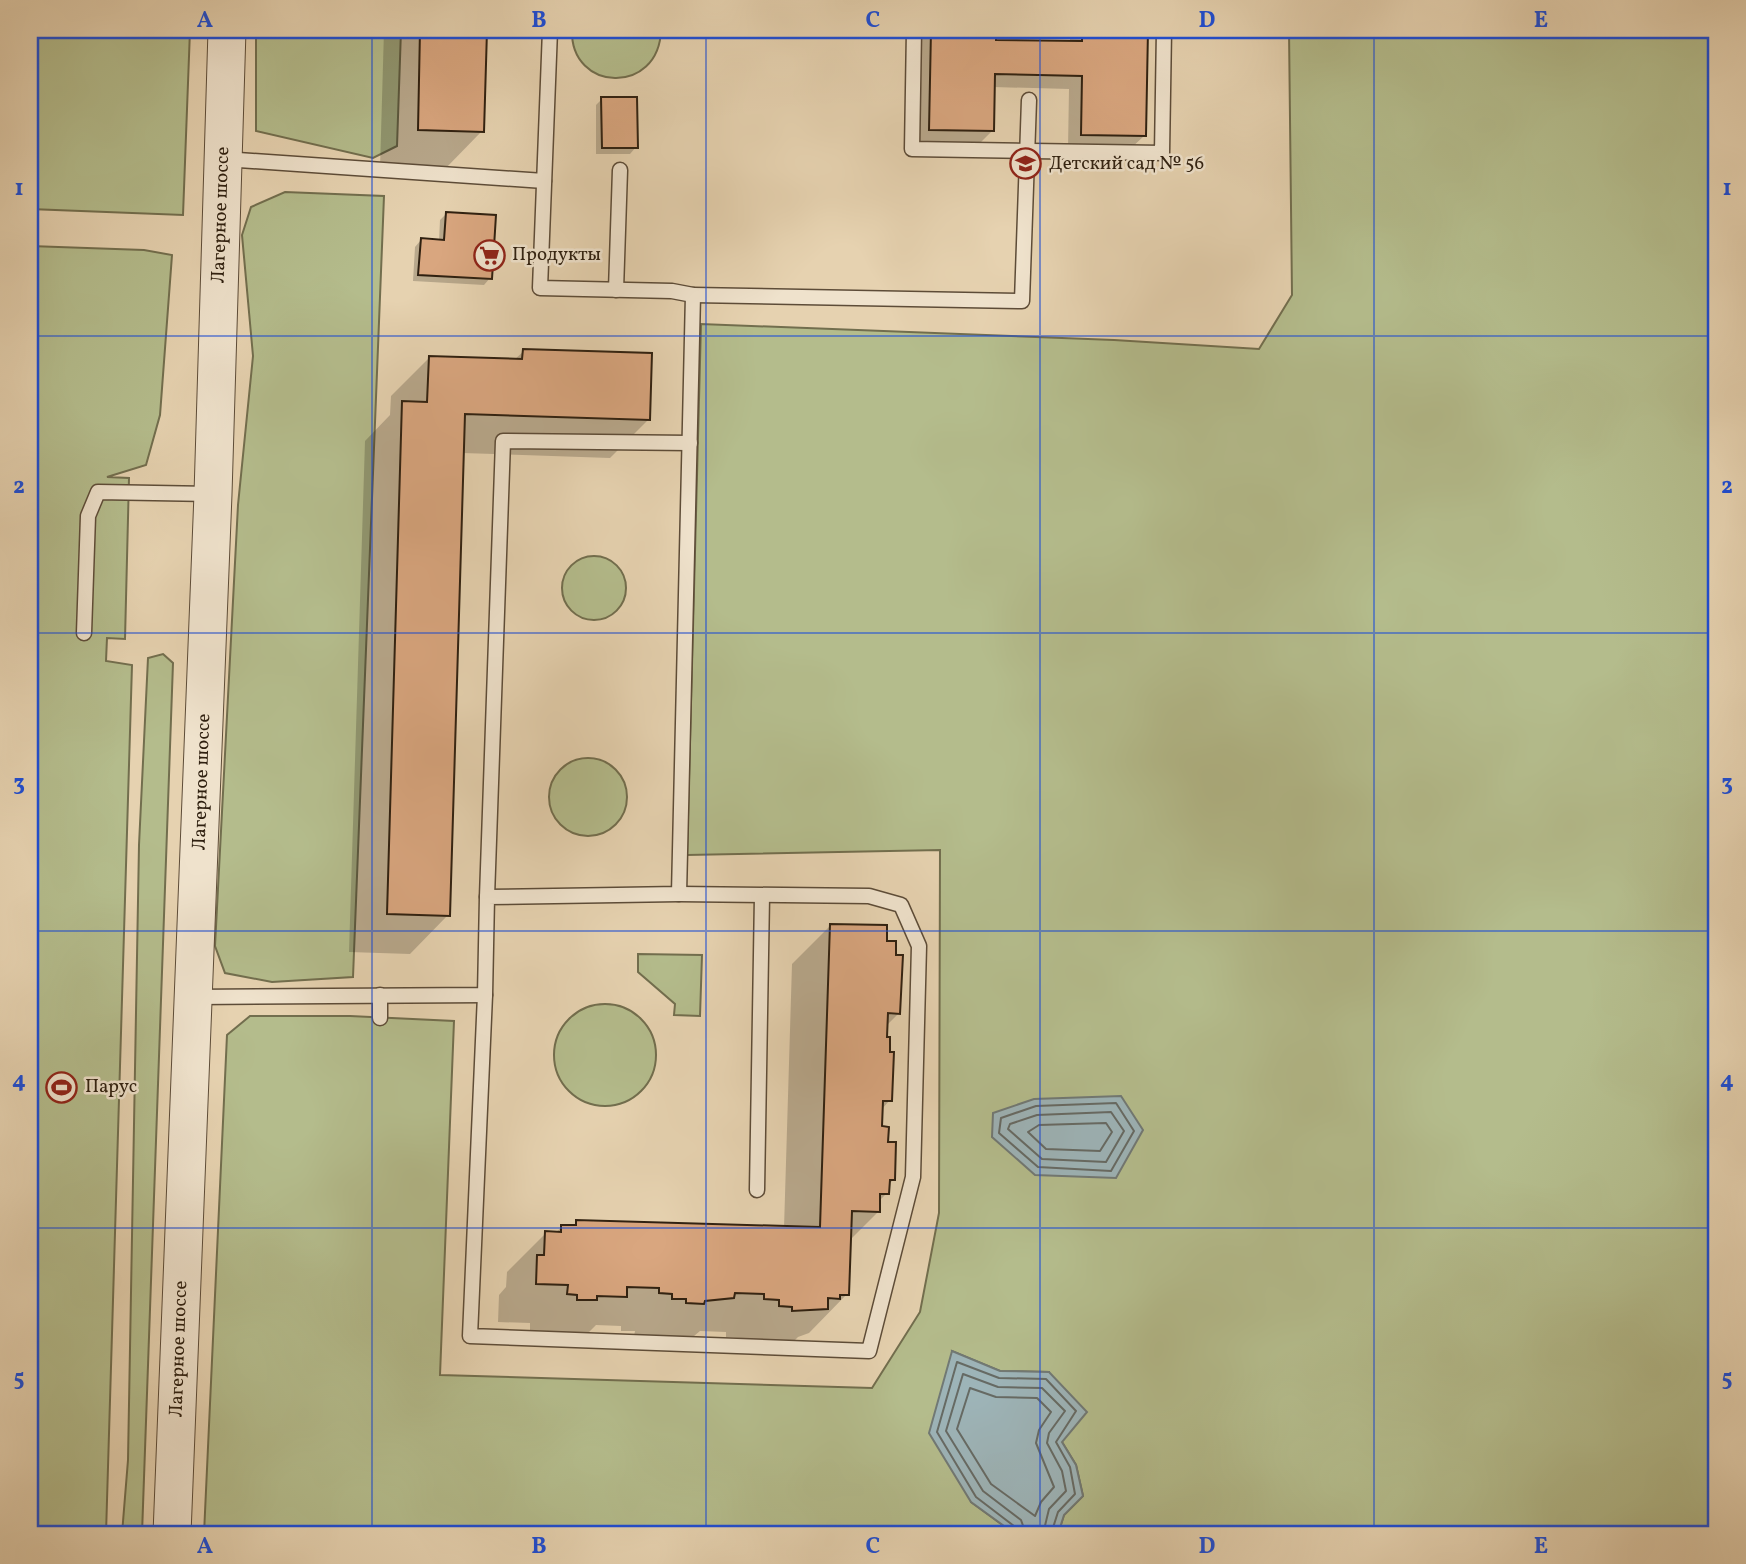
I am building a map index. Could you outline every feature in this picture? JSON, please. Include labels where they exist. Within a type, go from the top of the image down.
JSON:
[{"type":"street","name":"Лагерное шоссе","points":[[172,1534],[213,494],[227,30]]},
{"type":"lane","points":[[550,30],[540,288],[672,291],[693,295],[1022,301],[1029,100]]},
{"type":"lane","points":[[914,30],[912,149],[1162,153],[1164,30]]},
{"type":"lane","points":[[222,159],[544,181]]},
{"type":"lane","points":[[616,290],[620,170]]},
{"type":"lane","points":[[679,894],[693,295]]},
{"type":"lane","points":[[487,897],[869,895],[901,905],[919,946],[913,1177],[869,1351],[470,1336],[485,995],[487,897],[503,441],[690,443]]},
{"type":"lane","points":[[84,633],[88,516],[98,492],[213,494]]},
{"type":"lane","points":[[757,1190],[762,896]]},
{"type":"lane","points":[[380,995],[380,1018]]},
{"type":"lane","points":[[193,997],[485,995]]},
{"type":"green space","points":[[30,30],[190,30],[183,215],[30,209]]},
{"type":"green space","points":[[256,30],[401,30],[397,146],[373,158],[256,131]]},
{"type":"green space","points":[[572,30],[661,30],[657,51],[646,67],[631,75],[615,78],[599,75],[585,65],[575,51]]},
{"type":"green space","points":[[1289,30],[1716,30],[1716,1534],[1058,1534],[1064,1515],[1083,1496],[1076,1465],[1062,1442],[1049,1372],[1000,1371],[952,1351],[971,1502],[1015,1534],[204,1534],[227,1035],[250,1016],[350,1016],[454,1021],[440,1375],[872,1388],[920,1312],[939,1213],[940,850],[687,855],[701,324],[1114,340],[1259,349],[1292,295]]},
{"type":"green space","points":[[285,192],[384,196],[353,977],[272,982],[225,973],[215,946],[238,505],[253,356],[242,235],[251,207]]},
{"type":"green space","points":[[30,246],[144,250],[172,255],[160,415],[146,465],[107,477],[129,478],[125,639],[107,638],[106,661],[132,665],[106,1534],[30,1534]]},
{"type":"green space","points":[[594,556],[617,565],[626,588],[617,611],[594,620],[571,611],[562,588],[571,565]]},
{"type":"green space","points":[[163,654],[173,663],[142,1534],[122,1534],[128,1460],[139,845],[148,658]]},
{"type":"green space","points":[[588,758],[603,761],[620,775],[627,797],[624,812],[610,829],[588,836],[573,833],[556,819],[549,797],[552,782],[566,765]]},
{"type":"green space","points":[[638,954],[702,955],[700,1016],[674,1015],[675,1004],[638,972]]},
{"type":"green space","points":[[605,1004],[624,1008],[641,1019],[652,1036],[656,1055],[652,1074],[641,1091],[624,1102],[605,1106],[586,1102],[569,1091],[558,1074],[554,1055],[558,1036],[569,1019],[586,1008]]},
{"type":"water","points":[[1121,1096],[1143,1130],[1116,1178],[1035,1175],[992,1137],[993,1113],[1034,1099]]},
{"type":"water","points":[[952,1351],[1000,1371],[1049,1372],[1087,1412],[1062,1442],[1076,1465],[1083,1496],[1064,1515],[1058,1534],[1015,1534],[971,1502],[929,1433]]},
{"type":"building","points":[[420,30],[487,30],[484,132],[418,130]]},
{"type":"building","points":[[931,30],[996,30],[996,40],[1082,41],[1082,30],[1148,30],[1146,136],[1081,135],[1082,76],[995,74],[994,131],[929,130]]},
{"type":"building","points":[[601,97],[637,97],[638,148],[602,148]]},
{"type":"building","points":[[446,212],[496,215],[492,279],[418,275],[421,238],[444,240]]},
{"type":"building","points":[[523,349],[652,353],[650,420],[465,414],[450,916],[387,914],[402,401],[427,402],[429,356],[522,359]]},
{"type":"building","points":[[830,924],[887,925],[887,941],[896,941],[896,955],[903,955],[900,1014],[888,1013],[887,1037],[890,1037],[890,1052],[894,1052],[892,1101],[883,1101],[882,1126],[889,1127],[888,1142],[896,1142],[895,1180],[890,1180],[889,1194],[880,1194],[880,1212],[852,1211],[849,1295],[840,1295],[840,1299],[828,1298],[828,1309],[792,1311],[792,1307],[779,1306],[779,1300],[764,1299],[764,1294],[735,1293],[734,1298],[705,1301],[704,1304],[686,1303],[686,1299],[672,1299],[672,1294],[659,1293],[659,1288],[627,1287],[627,1297],[597,1296],[597,1300],[577,1300],[577,1295],[567,1294],[568,1285],[536,1284],[537,1255],[544,1255],[545,1231],[561,1232],[561,1225],[576,1225],[576,1220],[820,1227]]},
{"type":"place","name":"Детский сад № 56","points":[[1026,164]]},
{"type":"place","name":"Продукты","points":[[489,255]]},
{"type":"place","name":"Парус","points":[[62,1087]]}]
